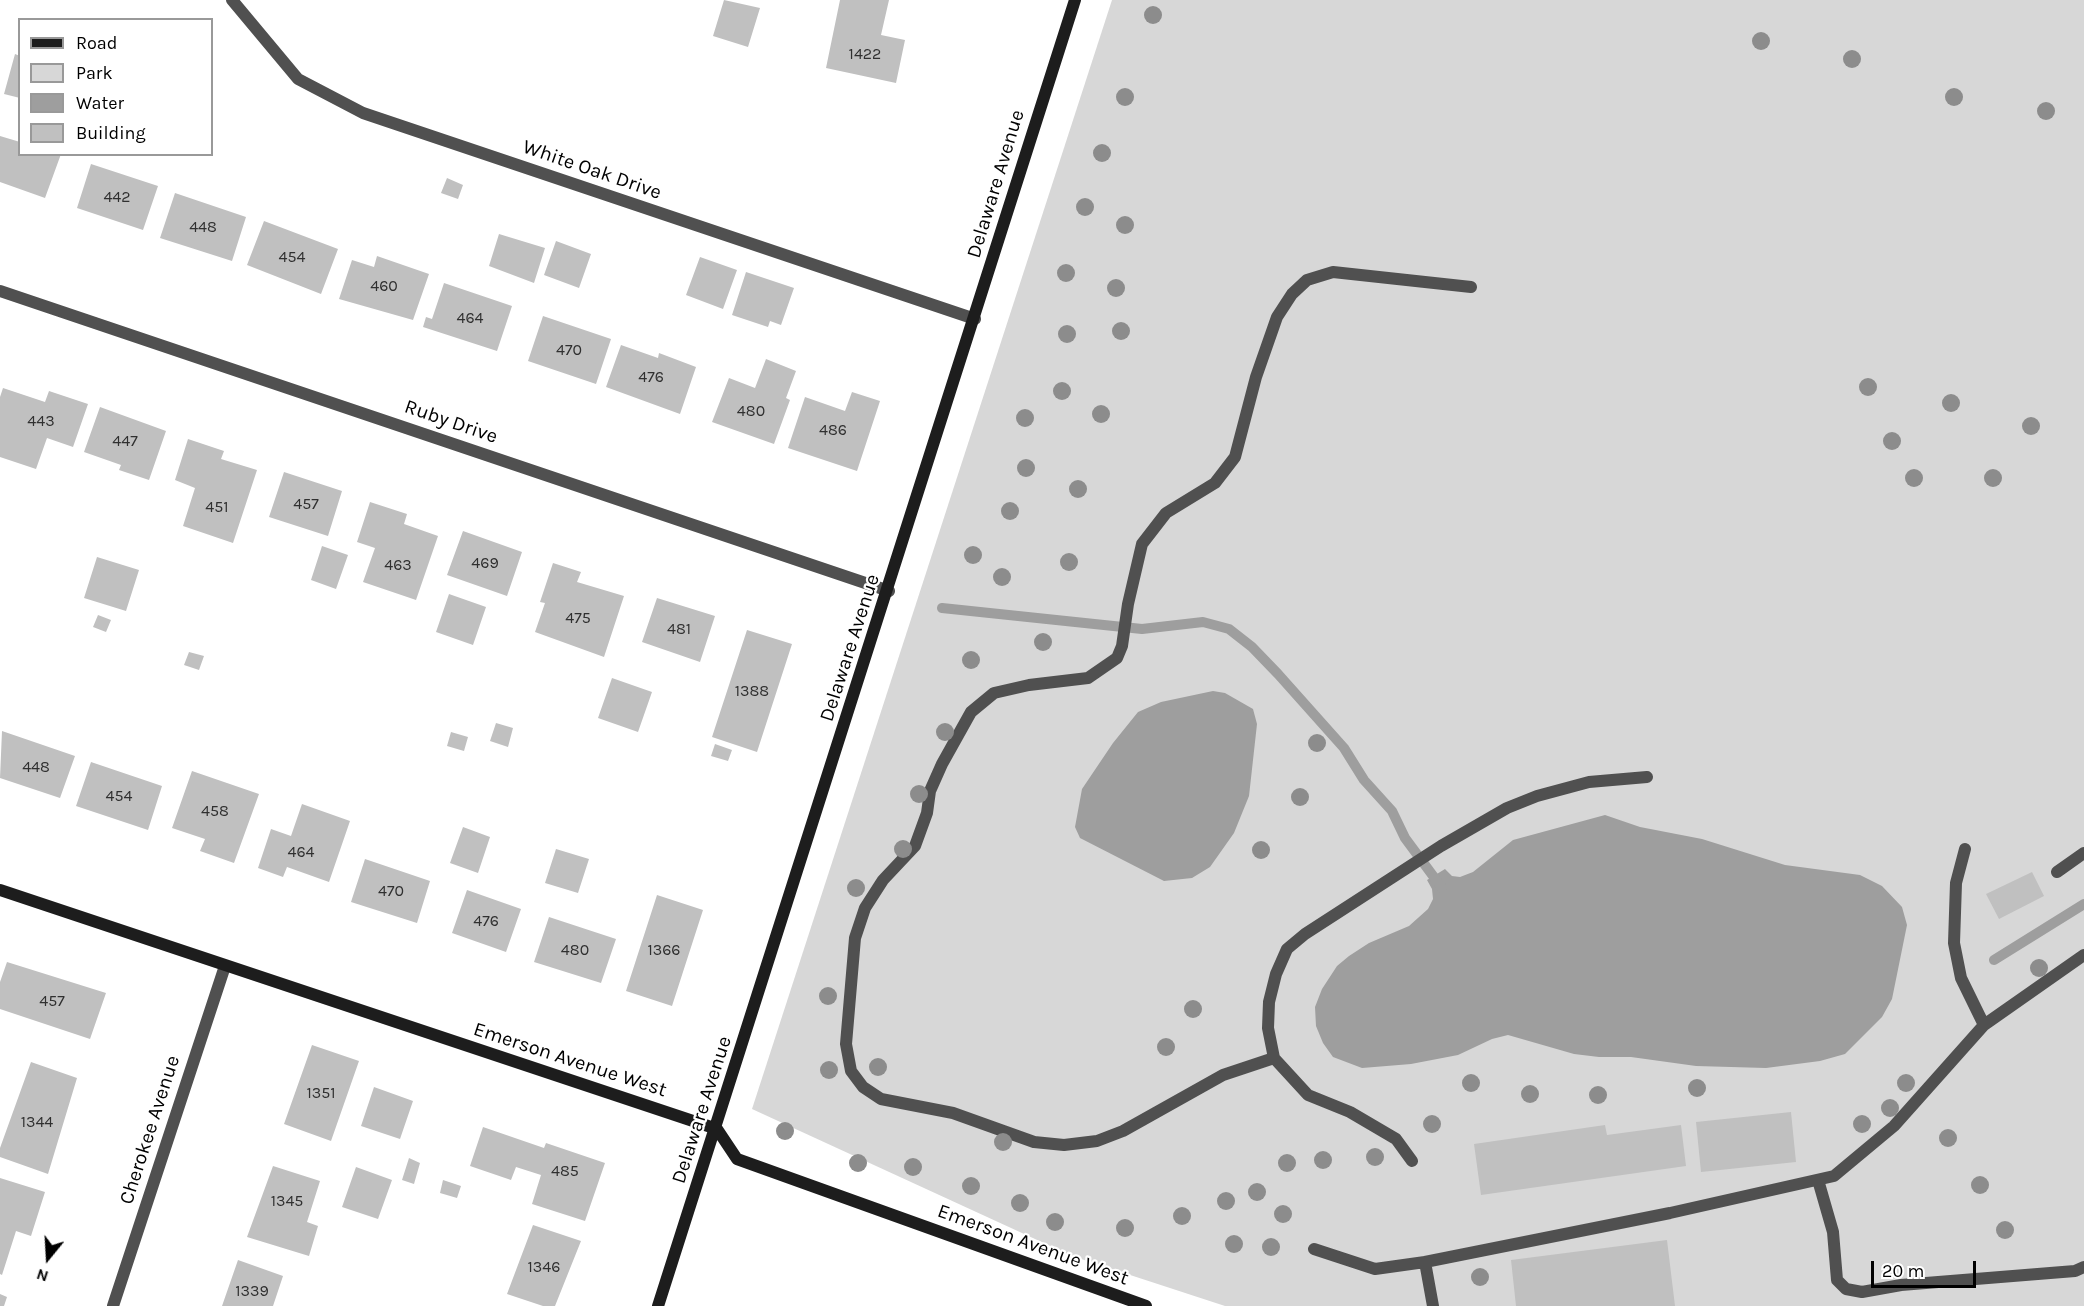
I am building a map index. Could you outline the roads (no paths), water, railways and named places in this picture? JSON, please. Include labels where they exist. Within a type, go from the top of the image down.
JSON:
[{"type":"street","name":"White Oak Drive","points":[[232,0],[298,79],[363,113],[975,319]]},
{"type":"street","name":"Delaware Avenue","points":[[658,1306],[889,591],[1075,0]]},
{"type":"street","points":[[1274,1058],[1222,1075],[1123,1131],[1097,1141],[1064,1145],[1034,1142],[953,1113],[881,1099],[863,1087],[851,1071],[846,1044],[855,938],[865,909],[883,880],[915,846],[927,813],[930,790],[971,712],[994,693],[1029,685],[1088,678],[1117,658],[1122,646],[1128,604],[1142,544],[1166,513],[1215,483],[1235,458],[1256,377],[1277,317],[1292,294],[1307,280],[1333,272],[1472,286]]},
{"type":"street","name":"Ruby Drive","points":[[0,291],[889,591]]},
{"type":"street","points":[[1412,1161],[1396,1139],[1350,1112],[1308,1095],[1274,1058],[1268,1028],[1269,1002],[1276,974],[1287,949],[1305,934],[1476,824],[1537,796],[1589,782],[1647,777]]},
{"type":"street","points":[[1965,849],[1956,883],[1954,943],[1961,978],[1984,1025]]},
{"type":"street","points":[[2057,872],[2084,853]]},
{"type":"street","name":"Emerson Avenue West","points":[[0,890],[717,1129],[737,1159],[1146,1306]]},
{"type":"street","points":[[1314,1249],[1375,1269],[1425,1262],[1670,1214],[1834,1176],[1894,1125],[1984,1025],[2084,955]]},
{"type":"street","name":"Cherokee Avenue","points":[[113,1306],[225,966]]},
{"type":"street","points":[[1818,1179],[1833,1232],[1837,1280],[1846,1289],[1862,1292],[1901,1285],[2065,1272],[2084,1267]]},
{"type":"street","points":[[1425,1262],[1433,1306]]},
{"type":"water","points":[[1213,691],[1225,693],[1253,709],[1257,724],[1249,796],[1234,833],[1210,867],[1192,878],[1164,881],[1080,838],[1075,827],[1082,789],[1113,743],[1138,712],[1161,702]]},
{"type":"water","points":[[1605,815],[1640,827],[1702,839],[1785,865],[1860,875],[1882,886],[1902,907],[1907,925],[1892,999],[1882,1017],[1845,1054],[1820,1061],[1766,1068],[1696,1066],[1631,1057],[1574,1054],[1508,1035],[1492,1039],[1458,1055],[1411,1064],[1362,1068],[1333,1057],[1323,1043],[1316,1026],[1315,1007],[1322,989],[1337,966],[1349,956],[1369,943],[1409,926],[1428,909],[1433,899],[1432,889],[1427,880],[1445,869],[1452,876],[1460,877],[1473,872],[1513,840]]},
{"type":"waterway","points":[[942,608],[1142,629],[1203,622],[1229,629],[1252,647],[1344,748],[1364,780],[1392,811],[1405,838],[1442,888]]},
{"type":"waterway","points":[[1994,960],[2084,904]]}]
